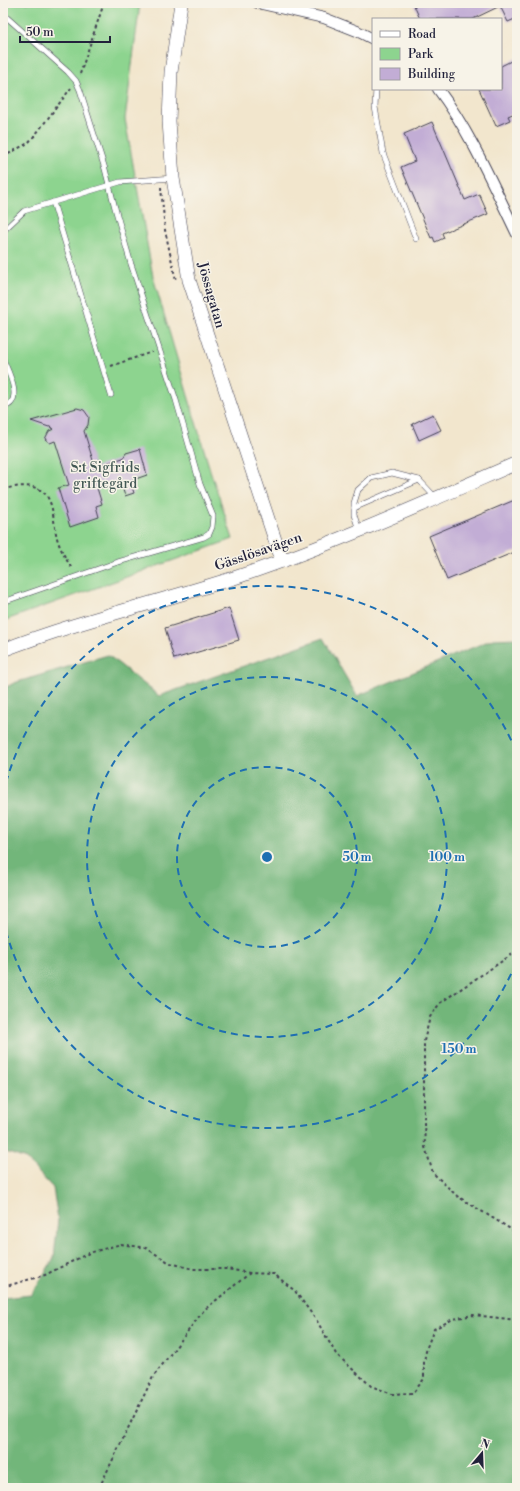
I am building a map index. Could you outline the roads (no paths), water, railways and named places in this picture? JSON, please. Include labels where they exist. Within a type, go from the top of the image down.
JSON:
[{"type":"street","name":"Jössagatan","points":[[181,3],[170,86],[169,121],[173,178],[189,280],[280,555]]},
{"type":"street","points":[[258,3],[324,18],[357,31],[372,39]]},
{"type":"street","points":[[439,90],[463,125],[517,234]]},
{"type":"street","name":"Gässlösavägen","points":[[3,650],[55,631],[177,596],[280,555],[359,531],[517,464]]},
{"type":"lane","points":[[3,14],[51,56],[76,81],[80,90],[105,168],[108,186],[131,264],[176,400],[200,484],[213,516],[212,527],[209,534],[194,541],[118,562],[3,602]]},
{"type":"lane","points":[[376,90],[376,107],[383,153],[416,238]]},
{"type":"lane","points":[[3,231],[24,211],[120,182],[173,178]]},
{"type":"lane","points":[[53,202],[111,395]]},
{"type":"lane","points":[[3,359],[13,384],[14,392],[13,400],[8,406],[3,407]]},
{"type":"lane","points":[[359,531],[354,515],[354,503],[358,490],[371,478],[392,473],[419,480],[436,499]]},
{"type":"lane","points":[[354,508],[419,480]]},
{"type":"park label","name":"S:t Sigfrids griftegård","points":[[105,476]]}]
